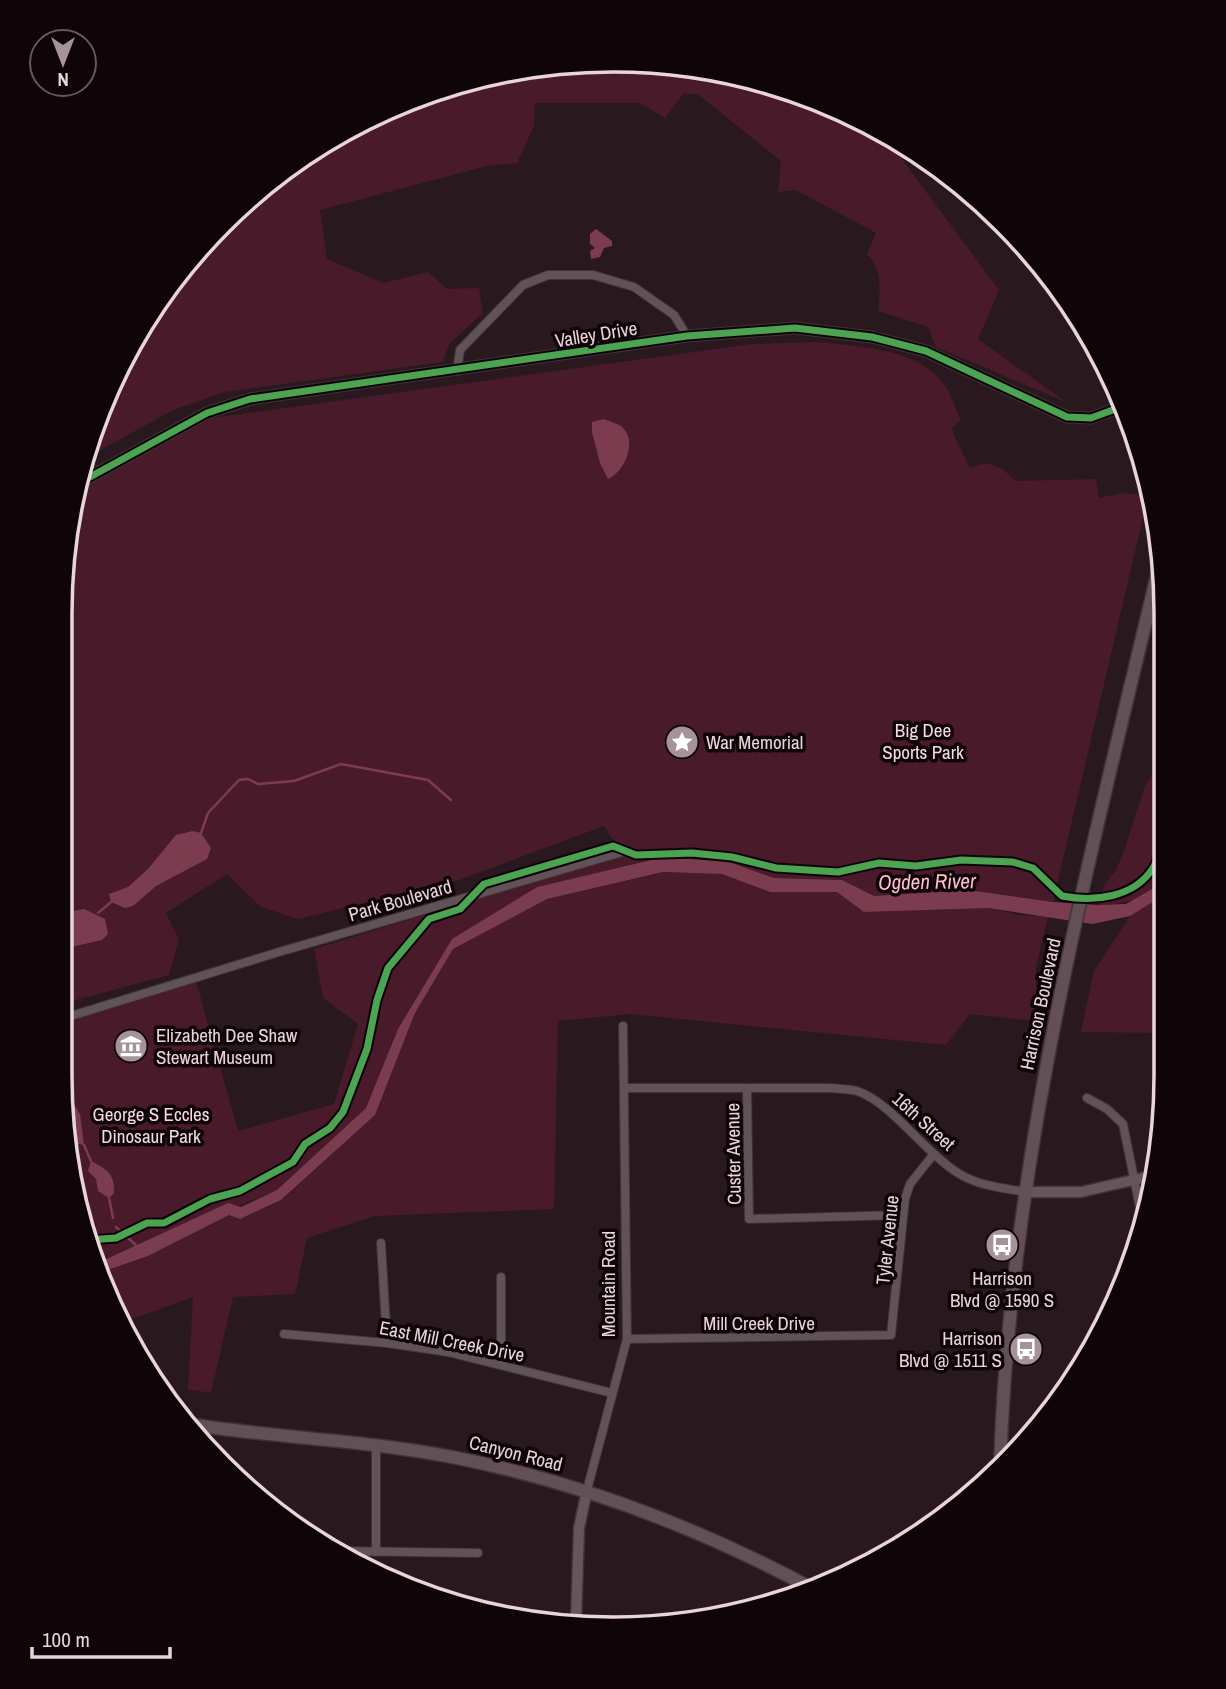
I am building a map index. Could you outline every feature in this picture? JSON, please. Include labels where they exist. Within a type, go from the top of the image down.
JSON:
[{"type":"main road","name":"Harrison Boulevard","points":[[1001,1454],[1004,1373],[1026,1192],[1045,1071],[1153,592]]},
{"type":"main road","name":"Canyon Road","points":[[200,1425],[376,1445],[464,1460],[587,1490],[691,1529],[801,1583]]},
{"type":"street","points":[[457,371],[460,350],[523,285],[548,275],[593,275],[634,287],[674,315],[687,336]]},
{"type":"street","name":"Valley Drive","points":[[89,478],[207,413],[250,399],[687,336],[794,328],[872,337],[926,351],[1067,417],[1091,418],[1109,415],[1115,411]]},
{"type":"street","name":"Park Boulevard","points":[[72,1016],[626,851]]},
{"type":"street","name":"Mountain Road","points":[[576,1616],[579,1528],[627,1339],[623,1026]]},
{"type":"street","name":"16th Street","points":[[624,1088],[857,1091],[877,1101],[933,1155],[976,1182],[1026,1192],[1081,1192],[1145,1177]]},
{"type":"street","name":"Custer Avenue","points":[[747,1088],[749,1219],[903,1215]]},
{"type":"street","points":[[1087,1098],[1107,1109],[1123,1124],[1140,1201]]},
{"type":"street","name":"Tyler Avenue","points":[[891,1335],[903,1215],[910,1184],[933,1155]]},
{"type":"street","points":[[381,1243],[387,1343]]},
{"type":"street","points":[[501,1278],[501,1364]]},
{"type":"street","name":"East Mill Creek Drive","points":[[284,1334],[387,1343],[501,1364],[612,1393]]},
{"type":"street","name":"Mill Creek Drive","points":[[627,1339],[891,1335]]},
{"type":"street","points":[[376,1445],[376,1552]]},
{"type":"street","points":[[355,1551],[478,1553]]},
{"type":"green space","points":[[613,72],[684,76],[753,90],[820,113],[897,152],[999,290],[978,339],[1066,402],[936,347],[928,327],[878,311],[878,273],[867,254],[876,233],[796,190],[778,192],[781,161],[699,95],[684,93],[665,118],[640,103],[534,103],[534,126],[517,163],[487,166],[320,210],[327,259],[383,283],[428,272],[447,289],[479,288],[483,313],[449,344],[443,362],[225,392],[173,410],[96,453],[128,374],[163,312],[206,256],[230,230],[284,184],[342,144],[439,100],[542,76]]},
{"type":"green space","points":[[819,342],[872,348],[908,358],[924,365],[948,390],[961,420],[951,429],[970,468],[989,464],[1005,471],[1015,481],[1096,479],[1099,498],[1123,493],[1141,495],[1145,511],[1053,902],[968,890],[874,896],[842,880],[774,878],[729,862],[664,857],[537,887],[452,939],[398,1029],[366,1108],[277,1190],[104,1260],[90,1216],[76,1147],[72,1018],[196,981],[238,1131],[334,1104],[358,1024],[323,998],[314,949],[622,854],[604,826],[459,880],[298,919],[261,907],[227,874],[166,913],[179,939],[169,975],[72,1001],[73,578],[76,542],[88,483],[145,450],[212,418],[752,344]]},
{"type":"green space","points":[[1154,772],[1154,888],[1136,899],[1098,905],[1105,884],[1116,870],[1124,851],[1145,786]]},
{"type":"green space","points":[[664,872],[722,874],[770,892],[837,892],[864,912],[988,908],[1019,915],[1048,916],[1036,968],[1036,1021],[970,1014],[946,1045],[630,1014],[558,1021],[554,1209],[375,1216],[307,1238],[295,1294],[233,1297],[211,1393],[188,1389],[193,1297],[135,1318],[129,1318],[108,1270],[148,1256],[229,1215],[240,1219],[282,1200],[375,1115],[415,1013],[453,949],[547,899]]},
{"type":"green space","points":[[1154,901],[1154,1033],[1081,1032],[1094,971],[1130,916]]},
{"type":"shaded area","points":[[596,229],[612,241],[612,246],[604,248],[600,257],[591,259],[590,251],[595,248],[590,244],[590,234]]},
{"type":"shaded area","points":[[604,419],[621,426],[629,439],[625,462],[608,479],[600,463],[592,432],[592,422]]},
{"type":"shaded area","points":[[193,831],[201,833],[211,848],[207,859],[156,886],[133,906],[125,908],[111,902],[109,894],[128,887],[148,869],[176,835]]},
{"type":"shaded area","name":"Ogden River","points":[[664,857],[729,862],[774,878],[842,880],[874,896],[968,890],[1053,902],[1098,905],[1126,904],[1154,886],[1154,901],[1130,916],[1092,924],[988,908],[864,912],[837,892],[770,892],[722,874],[663,872],[547,899],[453,949],[415,1013],[375,1115],[281,1200],[240,1219],[229,1215],[148,1256],[108,1270],[104,1260],[228,1203],[241,1207],[277,1190],[366,1108],[398,1029],[452,939],[537,887]]},
{"type":"shaded area","points":[[84,909],[105,919],[108,934],[102,940],[72,947],[73,911]]},
{"type":"shaded area","points":[[73,1103],[80,1114],[84,1145],[76,1143]]},
{"type":"shaded area","points":[[91,1161],[106,1170],[111,1177],[114,1193],[109,1198],[98,1191],[96,1179],[88,1171]]},
{"type":"waterway","points":[[201,833],[208,813],[239,780],[248,779],[258,784],[294,781],[341,764],[428,780],[451,800]]},
{"type":"waterway","points":[[98,913],[111,902]]},
{"type":"waterway","points":[[84,1145],[91,1161]]},
{"type":"waterway","points":[[109,1198],[113,1218]]},
{"type":"waterway","points":[[116,1227],[139,1248]]},
{"type":"cycle path","points":[[89,478],[207,413],[250,399],[687,336],[795,328],[872,337],[926,351],[1067,417],[1091,418],[1114,409]]},
{"type":"cycle path","points":[[97,1239],[116,1238],[147,1223],[164,1223],[210,1199],[240,1191],[293,1162],[305,1144],[330,1128],[343,1112],[367,1049],[377,1000],[388,968],[429,919],[460,909],[484,884],[613,846],[636,855],[692,853],[732,857],[776,868],[838,872],[879,863],[916,866],[961,860],[1013,862],[1033,868],[1062,896],[1074,898],[1100,898],[1124,892],[1145,878],[1154,866]]},
{"type":"place","name":"War Memorial","points":[[682,742]]},
{"type":"place","name":"Elizabeth Dee Shaw Stewart Museum","points":[[131,1046]]},
{"type":"place","name":"Harrison Blvd @ 1590 S","points":[[1002,1245]]},
{"type":"place","name":"Harrison Blvd @ 1511 S","points":[[1026,1349]]},
{"type":"park label","name":"Big Dee Sports Park","points":[[923,741]]},
{"type":"park label","name":"George S Eccles Dinosaur Park","points":[[151,1125]]}]
